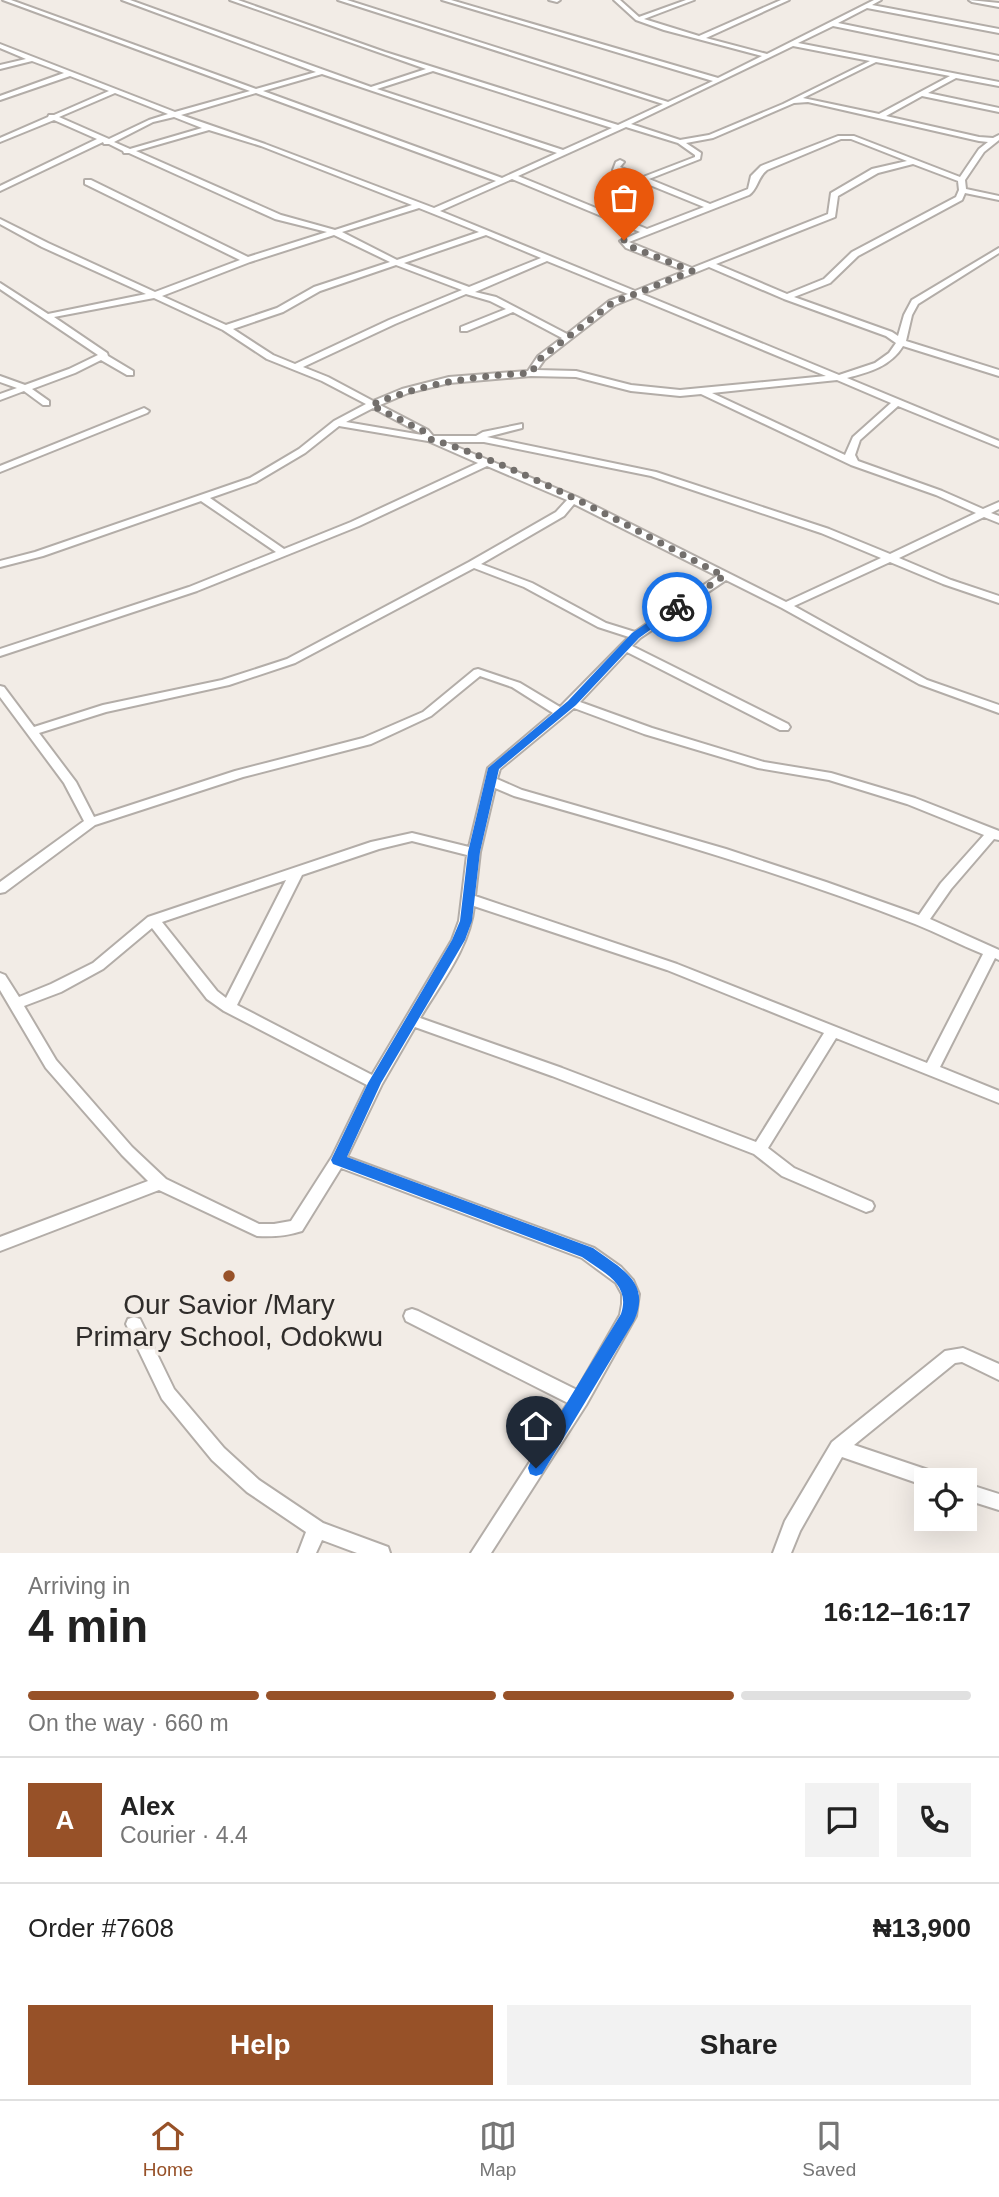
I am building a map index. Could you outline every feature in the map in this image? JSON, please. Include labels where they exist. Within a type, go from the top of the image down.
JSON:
[{"type":"street","points":[[6,0],[503,181]]},
{"type":"street","points":[[125,0],[321,72],[561,152]]},
{"type":"street","points":[[233,0],[432,69],[680,142],[699,154],[698,158],[646,178]]},
{"type":"street","points":[[341,0],[669,104]]},
{"type":"street","points":[[445,0],[717,80]]},
{"type":"street","points":[[617,0],[638,19],[768,56]]},
{"type":"street","points":[[638,19],[691,0]]},
{"type":"street","points":[[700,38],[786,0]]},
{"type":"street","points":[[435,211],[669,104],[878,0]]},
{"type":"street","points":[[972,0],[999,5]]},
{"type":"street","points":[[867,6],[999,31]]},
{"type":"street","points":[[833,24],[999,58]]},
{"type":"street","points":[[793,44],[999,84]]},
{"type":"street","points":[[0,46],[209,128],[275,149],[435,211],[999,444]]},
{"type":"street","points":[[0,56],[14,52]]},
{"type":"street","points":[[0,67],[32,59]]},
{"type":"street","points":[[680,142],[711,137],[791,101],[805,98],[874,61]]},
{"type":"street","points":[[370,89],[432,69]]},
{"type":"street","points":[[0,189],[136,127],[174,113],[321,72]]},
{"type":"street","points":[[0,97],[71,73]]},
{"type":"street","points":[[881,116],[953,77]]},
{"type":"street","points":[[0,140],[51,116],[116,91]]},
{"type":"street","points":[[921,94],[999,110]]},
{"type":"street","points":[[805,98],[982,142],[996,138]]},
{"type":"street","points":[[51,116],[104,142],[220,189],[278,217],[335,232],[398,263],[493,299]]},
{"type":"street","points":[[127,152],[209,128]]},
{"type":"street","points":[[692,271],[624,243],[644,230],[751,190],[755,176],[764,167],[841,136],[852,137],[961,180]]},
{"type":"street","points":[[787,297],[827,281],[855,254],[959,198],[963,190],[961,180],[982,142]]},
{"type":"street","points":[[620,162],[616,168],[646,178],[708,206]]},
{"type":"street","points":[[531,373],[541,358],[612,303],[832,215],[834,195],[875,172],[912,162]]},
{"type":"street","points":[[514,177],[644,230]]},
{"type":"street","points":[[88,182],[247,261]]},
{"type":"street","points":[[963,190],[999,198]]},
{"type":"street","points":[[48,316],[156,295],[247,261],[417,206]]},
{"type":"street","points":[[0,221],[45,245],[226,328],[270,357],[296,366],[425,432],[430,439]]},
{"type":"street","points":[[226,328],[280,310],[317,289],[485,233]]},
{"type":"street","points":[[0,564],[253,480],[302,451],[337,423],[371,405],[405,391],[449,380],[531,373],[576,374],[641,389],[704,392],[842,377],[894,355],[901,342],[908,311],[915,302],[999,250]]},
{"type":"street","points":[[987,257],[999,261]]},
{"type":"street","points":[[296,366],[392,322],[471,292],[547,258]]},
{"type":"street","points":[[711,265],[787,297],[888,334],[901,342],[999,373]]},
{"type":"street","points":[[0,285],[102,351],[103,357]]},
{"type":"street","points":[[481,287],[510,310],[569,338]]},
{"type":"street","points":[[464,329],[510,310]]},
{"type":"street","points":[[103,357],[131,373]]},
{"type":"street","points":[[0,397],[103,357]]},
{"type":"street","points":[[0,379],[25,388],[46,402]]},
{"type":"street","points":[[704,392],[854,463],[929,489],[999,520]]},
{"type":"street","points":[[816,445],[852,446],[896,403]]},
{"type":"street","points":[[0,469],[144,411]]},
{"type":"street","points":[[337,423],[430,439],[488,461],[573,499],[786,606],[914,677],[999,709]]},
{"type":"street","points":[[484,439],[481,436],[486,433],[519,426]]},
{"type":"street","points":[[430,439],[484,439],[653,474],[814,527],[999,600]]},
{"type":"street","points":[[452,446],[484,439]]},
{"type":"street","points":[[852,446],[854,463]]},
{"type":"street","points":[[0,653],[193,589],[281,551],[355,524],[488,461]]},
{"type":"street","points":[[203,498],[281,551]]},
{"type":"street","points":[[33,731],[103,709],[225,682],[291,661],[473,564],[560,513],[573,499]]},
{"type":"street","points":[[786,606],[999,505]]},
{"type":"street","points":[[473,564],[528,585],[602,625],[636,636]]},
{"type":"street","points":[[0,978],[51,1064],[94,1116],[160,1183],[257,1230],[286,1230],[296,1226],[338,1160],[375,1083],[459,940],[470,899],[474,852],[494,768],[572,703],[636,636],[724,576]]},
{"type":"street","points":[[625,647],[783,727]]},
{"type":"street","points":[[0,889],[92,822],[239,774],[367,741],[427,714],[478,672],[516,685],[559,712]]},
{"type":"street","points":[[0,689],[71,782],[92,822]]},
{"type":"street","points":[[572,703],[648,731],[762,765],[831,777],[898,797],[995,835],[946,886],[922,921]]},
{"type":"street","points":[[491,781],[518,793],[722,852],[922,921],[995,954],[931,1070]]},
{"type":"street","points":[[16,1004],[56,988],[98,965],[153,920],[397,838],[412,837],[474,852]]},
{"type":"street","points":[[229,1007],[296,873]]},
{"type":"street","points":[[470,899],[672,967],[999,1097]]},
{"type":"street","points":[[153,920],[212,995],[229,1007],[375,1083]]},
{"type":"street","points":[[412,1021],[557,1072],[759,1150],[788,1172],[866,1206]]},
{"type":"street","points":[[759,1150],[833,1031]]},
{"type":"street","points":[[338,1160],[588,1253],[623,1278],[633,1301],[628,1316],[580,1400],[480,1553]]},
{"type":"street","points":[[0,1244],[160,1183]]},
{"type":"street","points":[[412,1316],[580,1400]]},
{"type":"street","points":[[134,1324],[168,1394],[218,1454],[253,1486],[317,1528],[382,1553]]},
{"type":"street","points":[[782,1553],[792,1527],[838,1448],[951,1356],[963,1355],[999,1373]]},
{"type":"street","points":[[838,1448],[914,1473]]},
{"type":"street","points":[[977,1495],[999,1502]]},
{"type":"street","points":[[307,1553],[317,1528]]},
{"type":"way so far","points":[[624,240],[629,246],[692,271],[612,303],[541,358],[531,373],[449,380],[405,391],[371,405],[425,432],[430,439],[573,499],[724,576],[677,607]]},
{"type":"place","name":"Our Savior /Mary Primary School, Odokwu","points":[[229,1276]]},
{"type":"route","points":[[536,1468],[580,1400],[628,1316],[633,1301],[630,1288],[623,1278],[588,1253],[338,1160],[375,1083],[459,940],[466,921],[474,852],[494,768],[572,703],[636,636],[677,607]]}]
